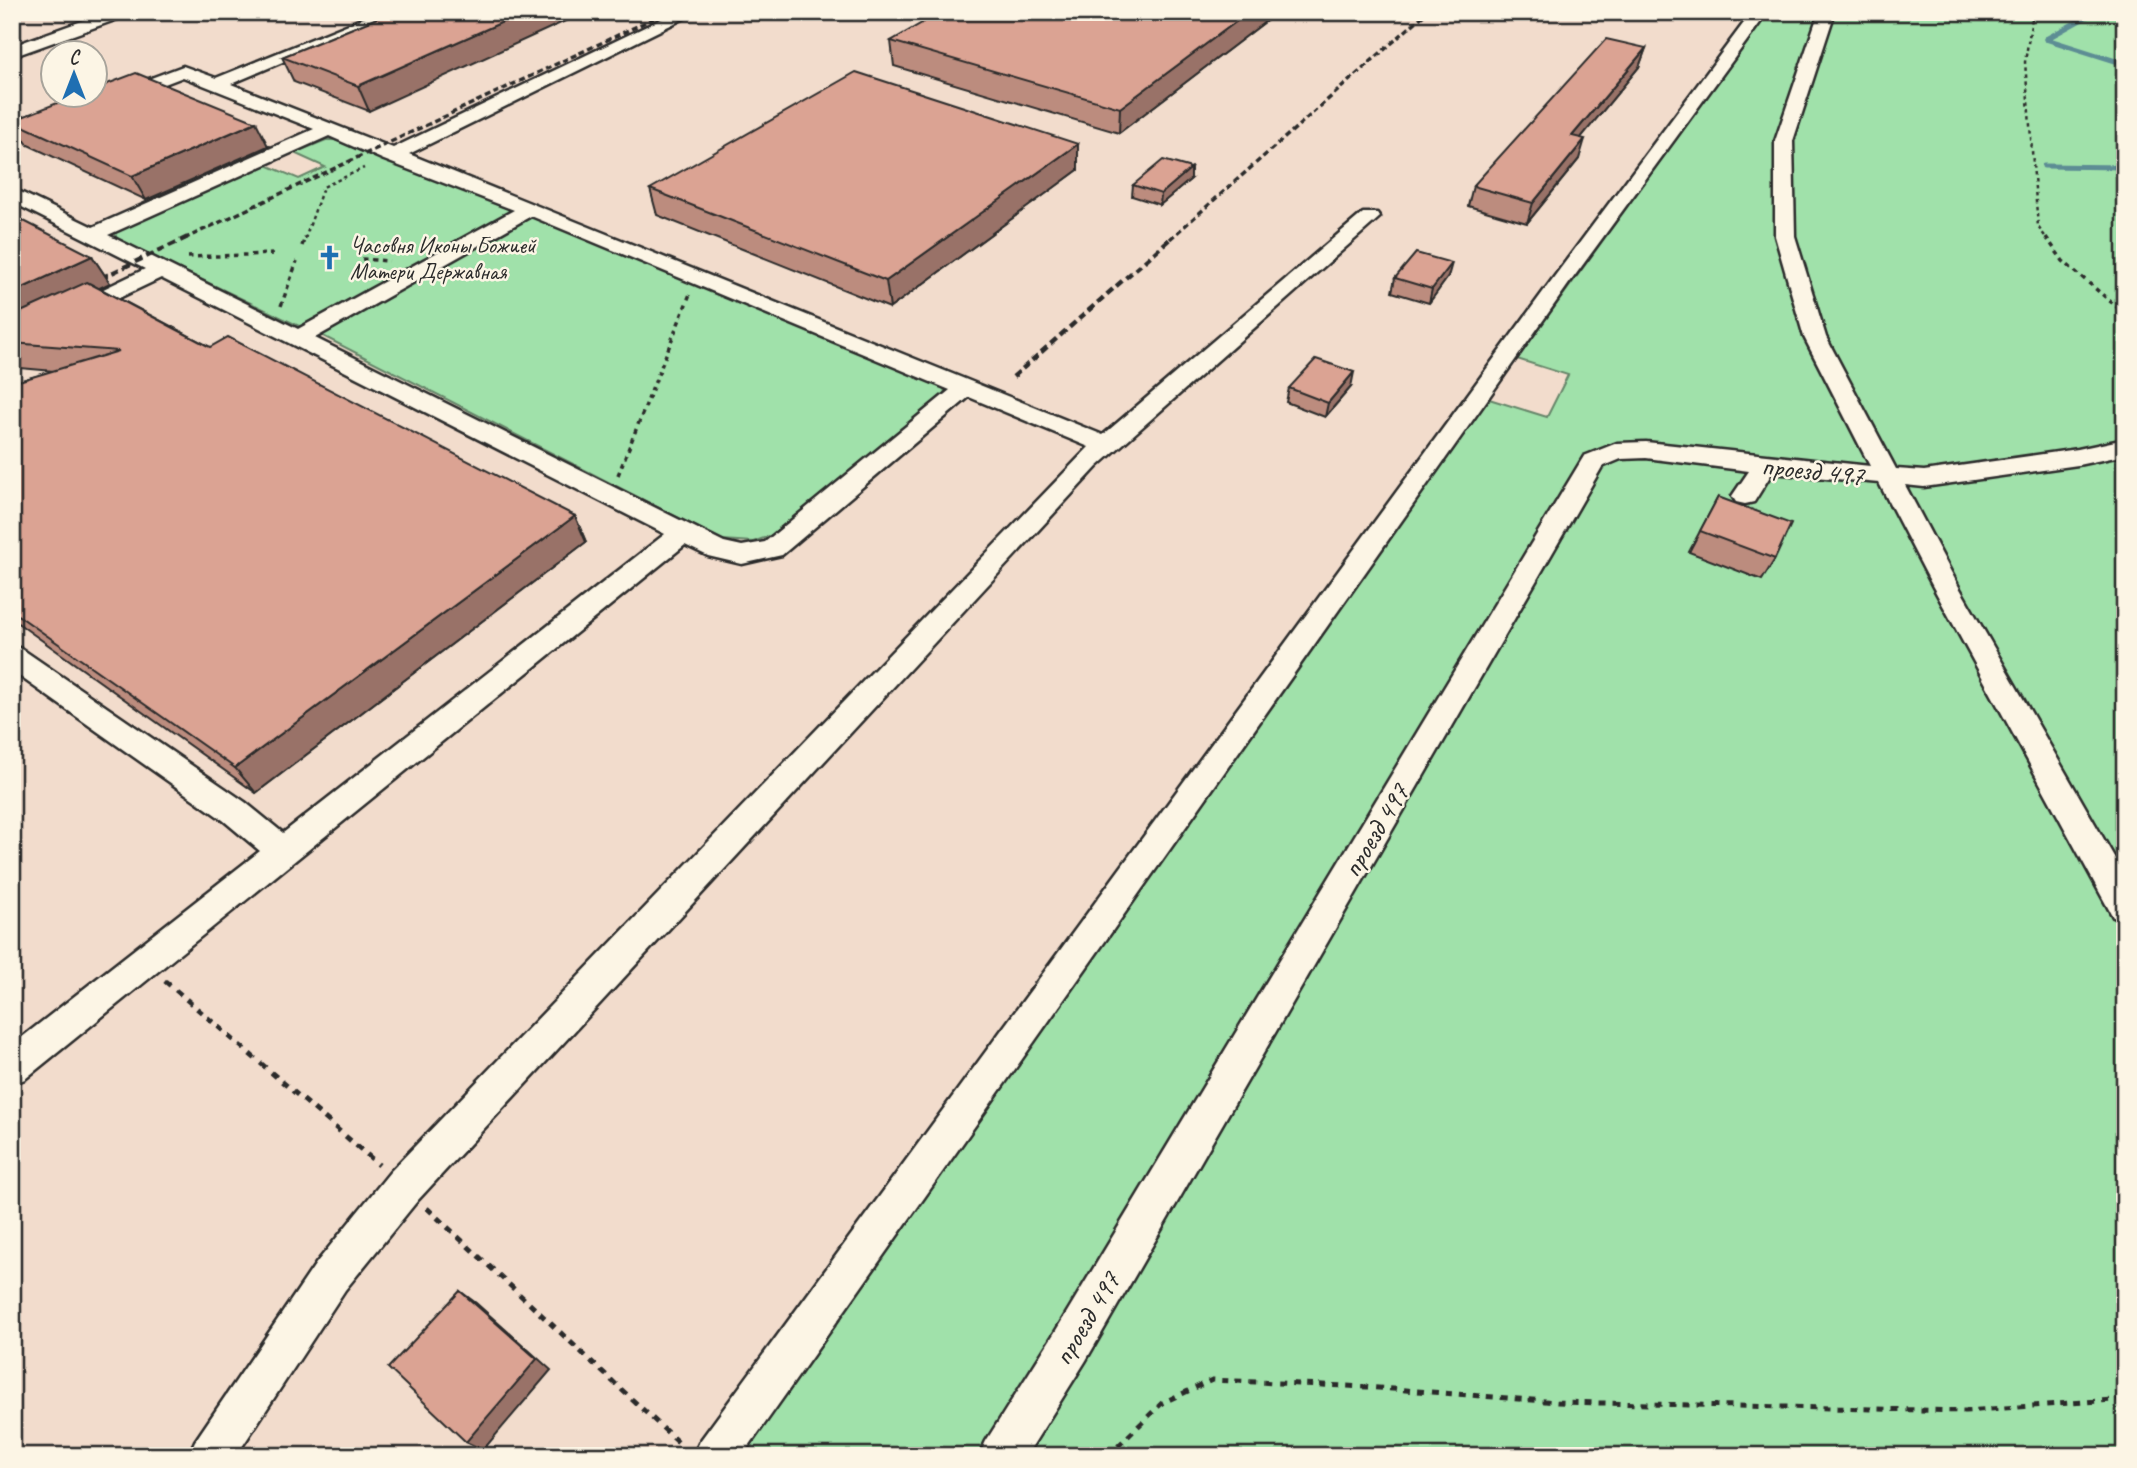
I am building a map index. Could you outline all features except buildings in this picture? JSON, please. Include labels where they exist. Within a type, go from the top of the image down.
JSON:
[{"type":"lane","points":[[69,12],[94,22]]},
{"type":"lane","points":[[12,52],[123,12]]},
{"type":"lane","points":[[216,84],[392,12]]},
{"type":"lane","points":[[391,156],[689,12]]},
{"type":"lane","points":[[715,1456],[1554,291],[1760,12]]},
{"type":"lane","points":[[1827,12],[1784,141],[1785,236],[1815,337],[1946,587],[2125,907]]},
{"type":"lane","points":[[108,101],[183,71],[391,156],[530,209],[1106,445]]},
{"type":"lane","points":[[12,139],[73,114]]},
{"type":"lane","points":[[93,234],[327,130]]},
{"type":"lane","points":[[12,194],[55,225],[93,234],[717,550],[742,555],[773,549],[965,389]]},
{"type":"lane","points":[[298,339],[530,209]]},
{"type":"lane","points":[[211,1456],[331,1276],[404,1186],[1088,461],[1370,217]]},
{"type":"lane","points":[[12,342],[152,264]]},
{"type":"lane","name":"проезд 497","points":[[1001,1456],[1070,1347],[1593,462],[1617,451],[1646,450],[1765,466],[1924,479],[2078,457],[2125,447]]},
{"type":"lane","points":[[1745,496],[1765,466]]},
{"type":"lane","points":[[12,1066],[682,534]]},
{"type":"lane","points":[[12,656],[234,811],[283,851]]},
{"type":"path","points":[[2033,12],[2025,62],[2038,227],[2063,261],[2125,314]]},
{"type":"path","points":[[302,246],[323,187],[391,156]]},
{"type":"path","points":[[152,264],[273,254]]},
{"type":"path","points":[[274,327],[297,261]]},
{"type":"path","points":[[609,497],[697,277]]},
{"type":"path","points":[[1108,1456],[1162,1403],[1212,1380],[1367,1387],[1557,1402],[1965,1411],[2125,1399]]},
{"type":"shaded area","points":[[12,12],[1768,12],[1518,358],[1568,375],[1547,418],[1489,399],[737,1456],[12,1456]]},
{"type":"green space","points":[[1768,12],[2125,12],[2125,1456],[737,1456],[1489,399],[1547,417],[1568,375],[1517,359]]},
{"type":"green space","points":[[326,140],[335,140],[512,210],[513,213],[309,325],[299,326],[117,239],[115,233],[121,229],[264,164],[299,179],[325,167],[294,153]]},
{"type":"green space","points":[[527,217],[944,388],[945,394],[775,534],[753,542],[722,540],[321,335],[323,331]]},
{"type":"waterway","points":[[2095,12],[2046,39],[2125,64]]},
{"type":"waterway","points":[[2044,166],[2125,167]]},
{"type":"railway","points":[[184,239],[667,12]]},
{"type":"railway","points":[[1170,239],[1427,12]]},
{"type":"railway","points":[[101,278],[188,237]]},
{"type":"railway","points":[[1013,377],[1172,237]]},
{"type":"place","name":"Часовня Иконы Божией Матери Державная","points":[[330,258]]}]
